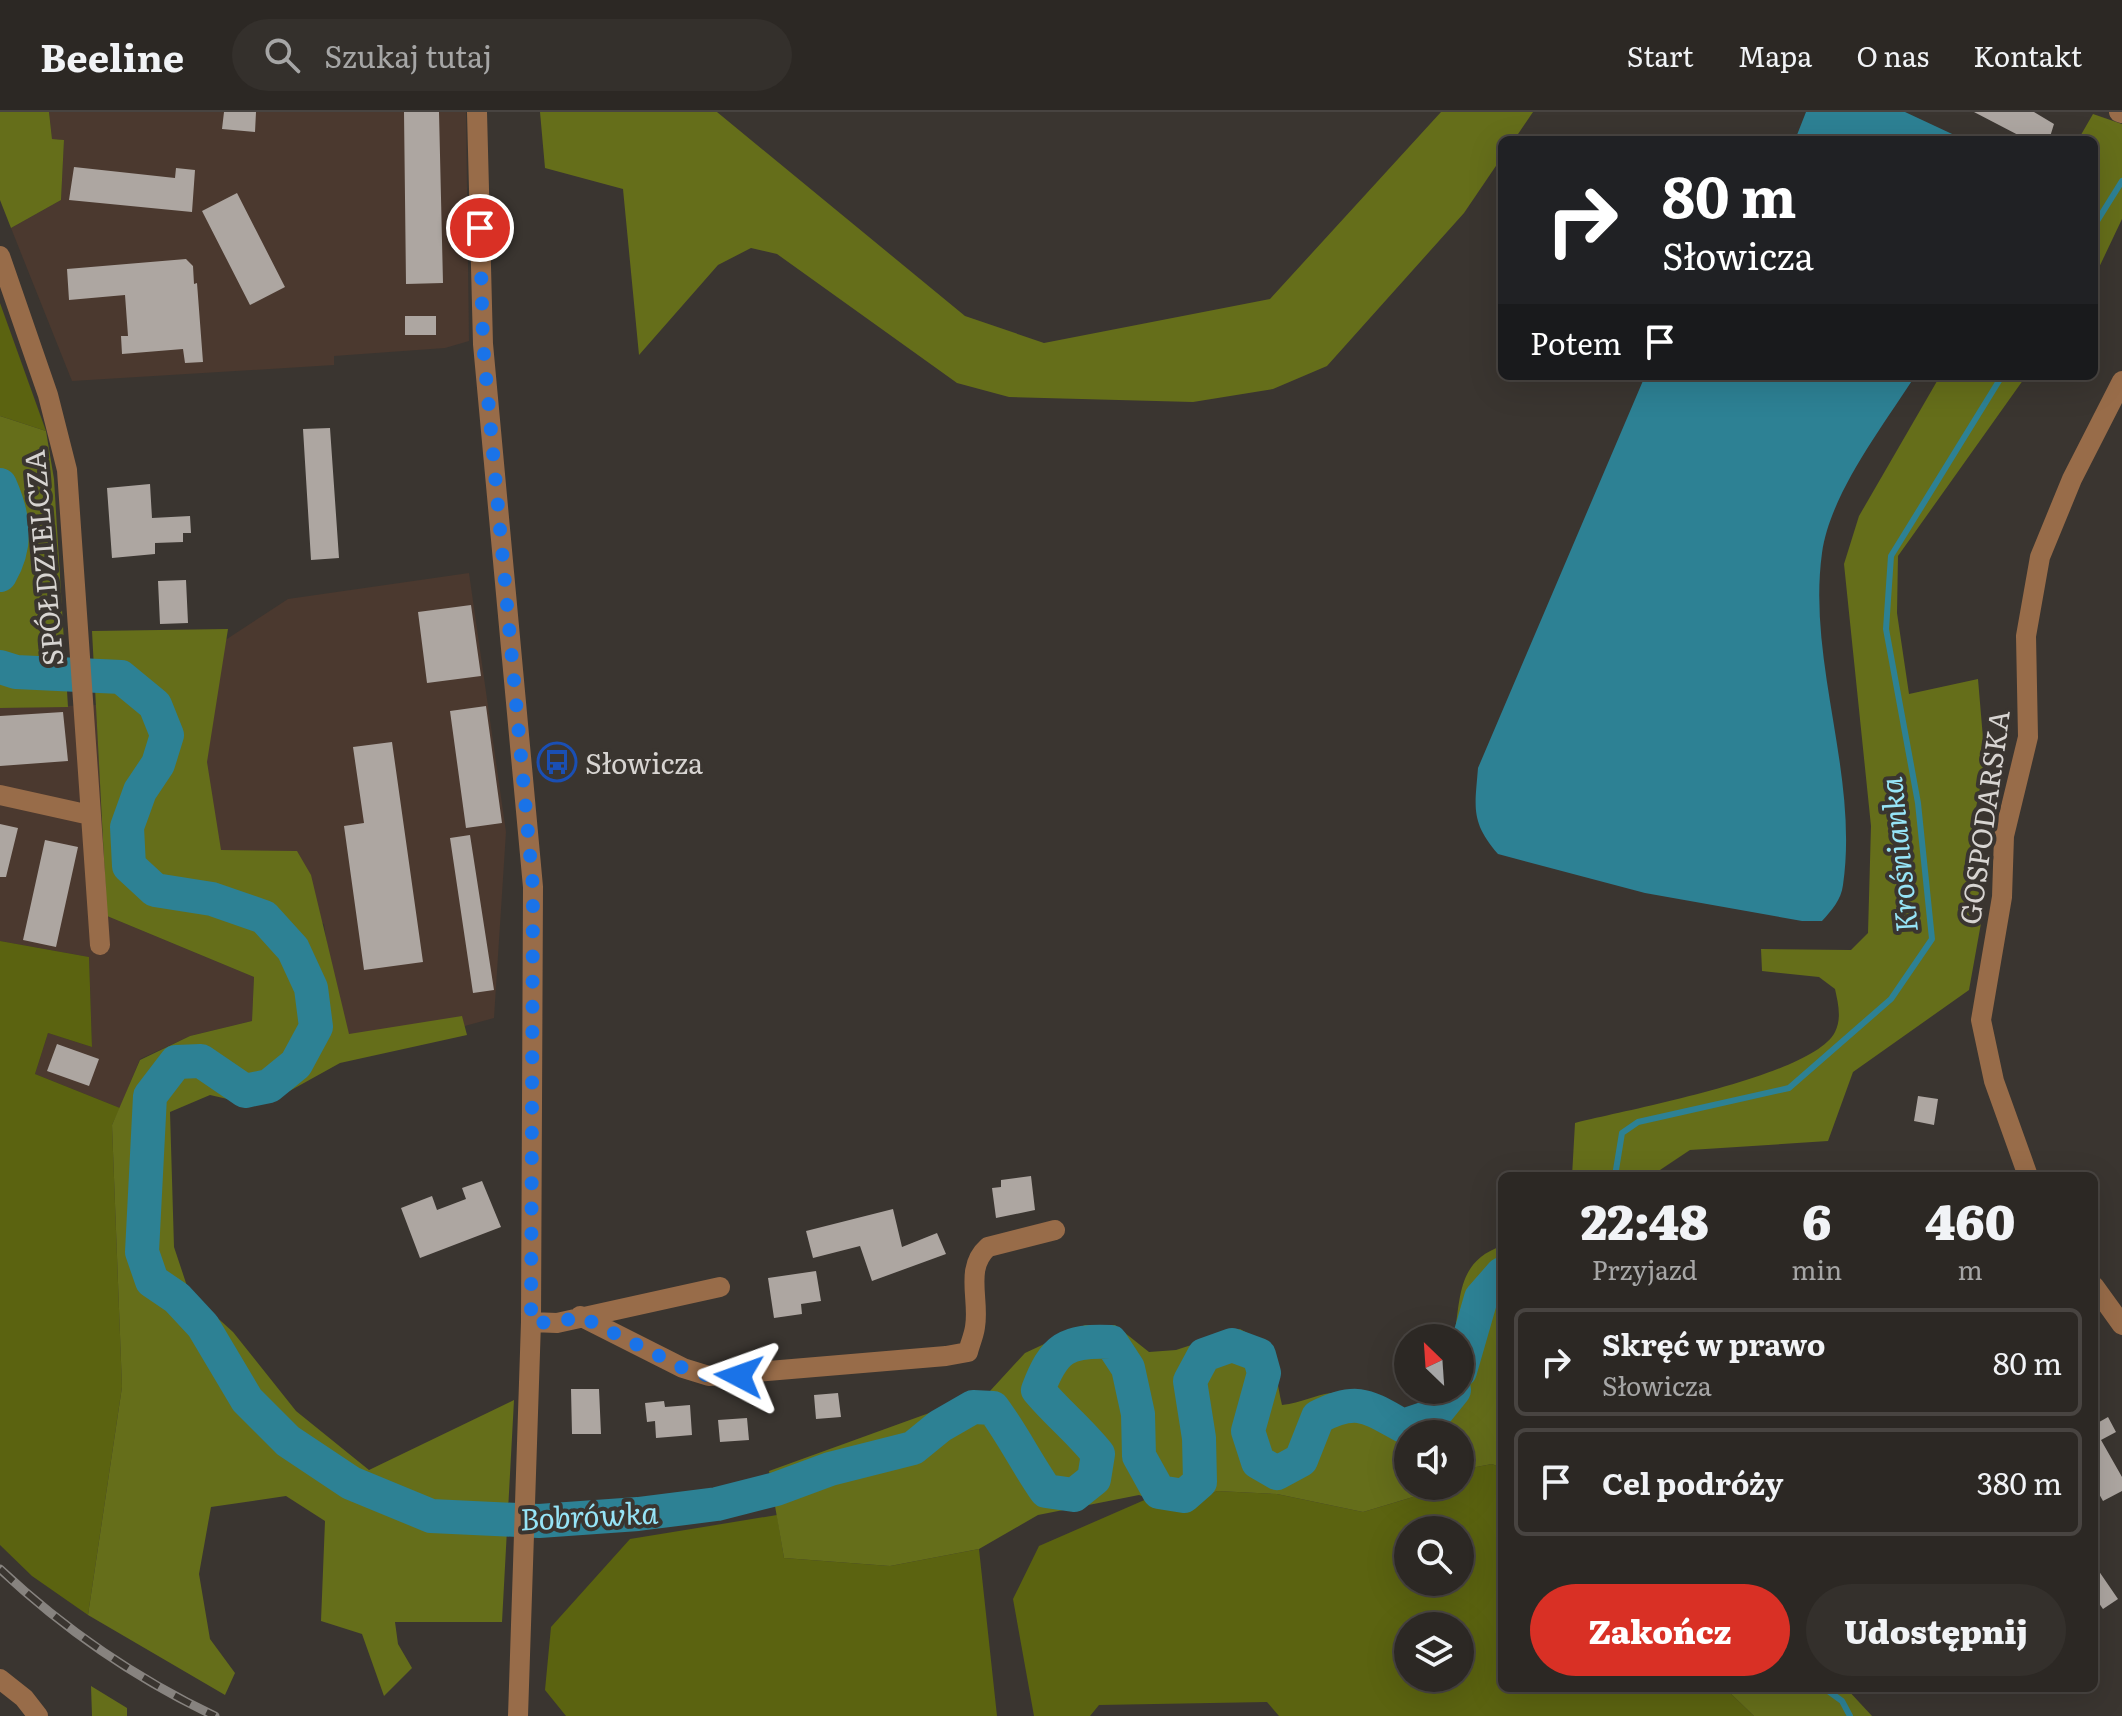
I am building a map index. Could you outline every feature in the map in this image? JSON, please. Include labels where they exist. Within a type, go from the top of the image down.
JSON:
[{"type":"street","points":[[477,112],[483,344],[533,887],[531,1322],[518,1716]]},
{"type":"street","name":"SPÓŁDZIELCZA","points":[[0,256],[48,395],[67,470],[100,945]]},
{"type":"street","name":"GOSPODARSKA","points":[[2027,1172],[1994,1081],[1981,1020],[2002,897],[2004,836],[2028,737],[2026,636],[2040,557],[2072,479],[2122,381]]},
{"type":"street","points":[[0,795],[90,815]]},
{"type":"street","points":[[580,1316],[683,1368],[709,1376],[946,1356],[968,1352],[976,1326],[974,1271],[980,1254],[988,1247],[1055,1230]]},
{"type":"street","points":[[531,1322],[557,1323],[720,1287]]},
{"type":"street","points":[[2098,1292],[2122,1325]]},
{"type":"street","points":[[0,1679],[24,1698],[38,1716]]},
{"type":"shaded area","points":[[49,112],[466,112],[469,341],[445,348],[334,356],[334,365],[72,381],[11,228],[61,200],[64,140],[52,139]]},
{"type":"shaded area","points":[[469,573],[506,832],[494,1018],[450,1030],[341,1045],[324,924],[180,846],[178,671],[288,599]]},
{"type":"shaded area","points":[[96,705],[107,916],[254,977],[252,1021],[190,1036],[140,1059],[120,1108],[35,1074],[48,1033],[92,1047],[89,957],[0,941],[0,708]]},
{"type":"green space","points":[[0,112],[49,112],[52,139],[64,140],[61,200],[11,228],[0,200]]},
{"type":"green space","points":[[540,112],[717,112],[965,316],[1044,343],[1270,299],[1441,112],[1533,112],[1517,136],[1498,136],[1498,163],[1464,213],[1327,366],[1273,389],[1193,402],[1009,397],[957,383],[777,254],[751,248],[718,265],[639,355],[623,189],[545,168]]},
{"type":"green space","points":[[2093,114],[2122,124],[2122,219],[2098,270],[2098,136],[2080,136]]},
{"type":"green space","points":[[0,303],[46,431],[0,416]]},
{"type":"green space","points":[[1938,380],[2023,380],[1898,556],[1897,613],[1909,694],[1978,679],[1985,762],[1972,828],[1983,912],[1969,990],[1853,1072],[1828,1141],[1690,1150],[1657,1172],[1572,1172],[1575,1123],[1757,1077],[1820,1048],[1835,1032],[1839,1016],[1835,989],[1819,977],[1762,971],[1761,949],[1851,950],[1868,933],[1871,826],[1844,564],[1859,516]]},
{"type":"green space","points":[[0,416],[46,431],[54,479],[68,707],[0,708]]},
{"type":"green space","points":[[228,629],[207,762],[221,850],[297,851],[311,875],[349,1034],[462,1016],[467,1035],[340,1063],[275,1099],[245,1103],[210,1095],[170,1112],[174,1247],[189,1292],[233,1332],[296,1411],[369,1470],[514,1400],[502,1622],[395,1622],[398,1644],[412,1668],[384,1696],[362,1634],[321,1621],[325,1521],[286,1496],[211,1507],[199,1574],[210,1639],[235,1673],[225,1695],[88,1615],[122,1387],[112,1125],[140,1060],[190,1036],[252,1021],[254,977],[107,916],[92,631]]},
{"type":"green space","points":[[0,941],[89,957],[92,1047],[48,1033],[35,1074],[120,1108],[112,1125],[122,1387],[88,1615],[32,1576],[0,1545]]},
{"type":"green space","points":[[1498,1248],[1498,1466],[1492,1464],[1474,1467],[1474,1420],[1394,1420],[1394,1500],[1403,1500],[1363,1512],[1277,1494],[1217,1491],[1178,1508],[1139,1495],[1038,1515],[979,1549],[890,1566],[784,1558],[769,1471],[990,1391],[1025,1353],[1085,1325],[1115,1325],[1149,1352],[1176,1350],[1240,1329],[1268,1352],[1275,1369],[1282,1405],[1341,1392],[1368,1398],[1403,1415],[1428,1404],[1474,1404],[1474,1324],[1456,1324],[1464,1282],[1476,1261]]},
{"type":"green space","points":[[1492,1464],[1498,1466],[1498,1692],[1729,1692],[1754,1716],[1279,1716],[1267,1702],[1099,1705],[1090,1716],[1034,1716],[1013,1599],[1039,1546],[1149,1498],[1178,1508],[1217,1491],[1277,1494],[1363,1512],[1403,1500],[1474,1500],[1474,1467]]},
{"type":"green space","points":[[777,1515],[784,1558],[890,1566],[979,1549],[997,1716],[566,1716],[545,1690],[551,1627],[630,1539]]},
{"type":"green space","points":[[91,1686],[127,1708],[127,1716],[92,1716]]},
{"type":"green space","points":[[1729,1692],[1850,1692],[1872,1716],[1754,1716]]},
{"type":"water","points":[[1806,112],[1905,112],[1956,136],[1797,136]]},
{"type":"water","points":[[1643,380],[1912,380],[1847,484],[1835,507],[1822,553],[1819,594],[1821,636],[1839,760],[1846,843],[1842,890],[1836,904],[1822,921],[1802,921],[1645,893],[1498,854],[1483,833],[1476,814],[1478,768]]},
{"type":"building","points":[[224,112],[256,112],[255,132],[222,129]]},
{"type":"building","points":[[404,112],[439,112],[443,283],[406,284]]},
{"type":"building","points":[[1974,112],[2034,112],[2054,124],[2050,136],[2020,136]]},
{"type":"building","points":[[74,167],[175,178],[176,168],[195,170],[192,212],[69,200]]},
{"type":"building","points":[[237,193],[285,287],[250,305],[202,211]]},
{"type":"building","points":[[186,259],[193,266],[194,284],[197,283],[203,362],[185,363],[183,349],[122,354],[121,336],[128,336],[125,295],[69,300],[67,269]]},
{"type":"building","points":[[405,316],[436,316],[436,335],[405,335]]},
{"type":"building","points":[[330,428],[339,558],[311,560],[303,429]]},
{"type":"building","points":[[150,484],[152,518],[190,516],[191,533],[183,533],[183,542],[155,543],[155,554],[112,558],[107,488]]},
{"type":"building","points":[[186,580],[188,623],[160,624],[158,581]]},
{"type":"building","points":[[471,605],[481,676],[427,683],[418,612]]},
{"type":"building","points":[[486,706],[502,823],[466,828],[450,711]]},
{"type":"building","points":[[63,712],[68,761],[0,766],[0,716]]},
{"type":"building","points":[[392,742],[423,962],[364,970],[344,826],[364,823],[353,747]]},
{"type":"building","points":[[0,824],[18,828],[6,877],[0,877]]},
{"type":"building","points":[[470,835],[494,990],[473,993],[450,838]]},
{"type":"building","points":[[45,840],[78,847],[56,947],[23,940]]},
{"type":"building","points":[[57,1044],[99,1059],[89,1086],[47,1071]]},
{"type":"building","points":[[1918,1096],[1938,1099],[1934,1125],[1914,1121]]},
{"type":"building","points":[[1031,1176],[1035,1210],[996,1218],[992,1188],[1001,1187],[1001,1180]]},
{"type":"building","points":[[482,1181],[501,1227],[420,1258],[401,1208],[432,1196],[437,1210],[466,1199],[462,1188]]},
{"type":"building","points":[[893,1209],[902,1247],[937,1233],[946,1254],[872,1281],[860,1246],[813,1258],[806,1231]]},
{"type":"building","points":[[816,1271],[821,1301],[801,1304],[802,1314],[774,1318],[768,1278]]},
{"type":"building","points":[[571,1389],[599,1389],[601,1434],[572,1434]]},
{"type":"building","points":[[838,1393],[841,1417],[816,1419],[814,1395]]},
{"type":"building","points":[[664,1401],[665,1407],[690,1405],[692,1435],[656,1438],[655,1421],[647,1422],[645,1403]]},
{"type":"building","points":[[2108,1417],[2116,1432],[2101,1440],[2122,1477],[2122,1491],[2103,1501],[2098,1492],[2098,1423]]},
{"type":"building","points":[[747,1418],[749,1440],[720,1442],[718,1420]]},
{"type":"building","points":[[2098,1570],[2118,1599],[2103,1609],[2098,1602]]},
{"type":"waterway","name":"Krośnianka","points":[[2098,220],[2122,181]]},
{"type":"waterway","name":"Krośnianka","points":[[1616,1172],[1622,1133],[1638,1122],[1789,1088],[1891,999],[1932,939],[1918,803],[1886,629],[1891,556],[2000,380]]},
{"type":"waterway","name":"Bobrówka","points":[[0,485],[12,530],[10,552],[0,575]]},
{"type":"waterway","name":"Bobrówka","points":[[0,667],[16,672],[121,677],[155,705],[167,735],[158,764],[140,791],[127,827],[129,866],[155,890],[212,899],[264,917],[293,949],[311,988],[316,1027],[296,1064],[269,1086],[245,1091],[201,1061],[176,1062],[150,1096],[142,1252],[152,1281],[177,1298],[203,1326],[247,1400],[288,1441],[351,1483],[431,1516],[539,1521],[638,1514],[717,1504],[776,1489],[830,1469],[913,1448],[940,1426],[973,1407],[993,1408],[1046,1491],[1074,1495],[1094,1479],[1098,1454],[1038,1390],[1056,1356],[1072,1345],[1096,1342],[1111,1342],[1128,1368],[1138,1414],[1139,1456],[1159,1492],[1184,1496],[1200,1482],[1199,1438],[1190,1381],[1204,1355],[1232,1345],[1259,1355],[1264,1373],[1248,1431],[1258,1462],[1277,1473],[1301,1460],[1318,1417],[1331,1411],[1362,1406],[1403,1426],[1433,1416],[1443,1404]]},
{"type":"waterway","name":"Bobrówka","points":[[1474,1324],[1481,1298],[1498,1279]]},
{"type":"waterway","name":"Bobrówka","points":[[1830,1692],[1842,1701],[1850,1716]]},
{"type":"railway","points":[[0,1569],[49,1612],[102,1651],[157,1686],[215,1716]]},
{"type":"place","name":"Słowicza","points":[[557,762]]},
{"type":"route","points":[[480,228],[483,344],[533,887],[531,1322],[557,1323],[580,1316],[683,1368],[709,1376],[739,1376]]}]
